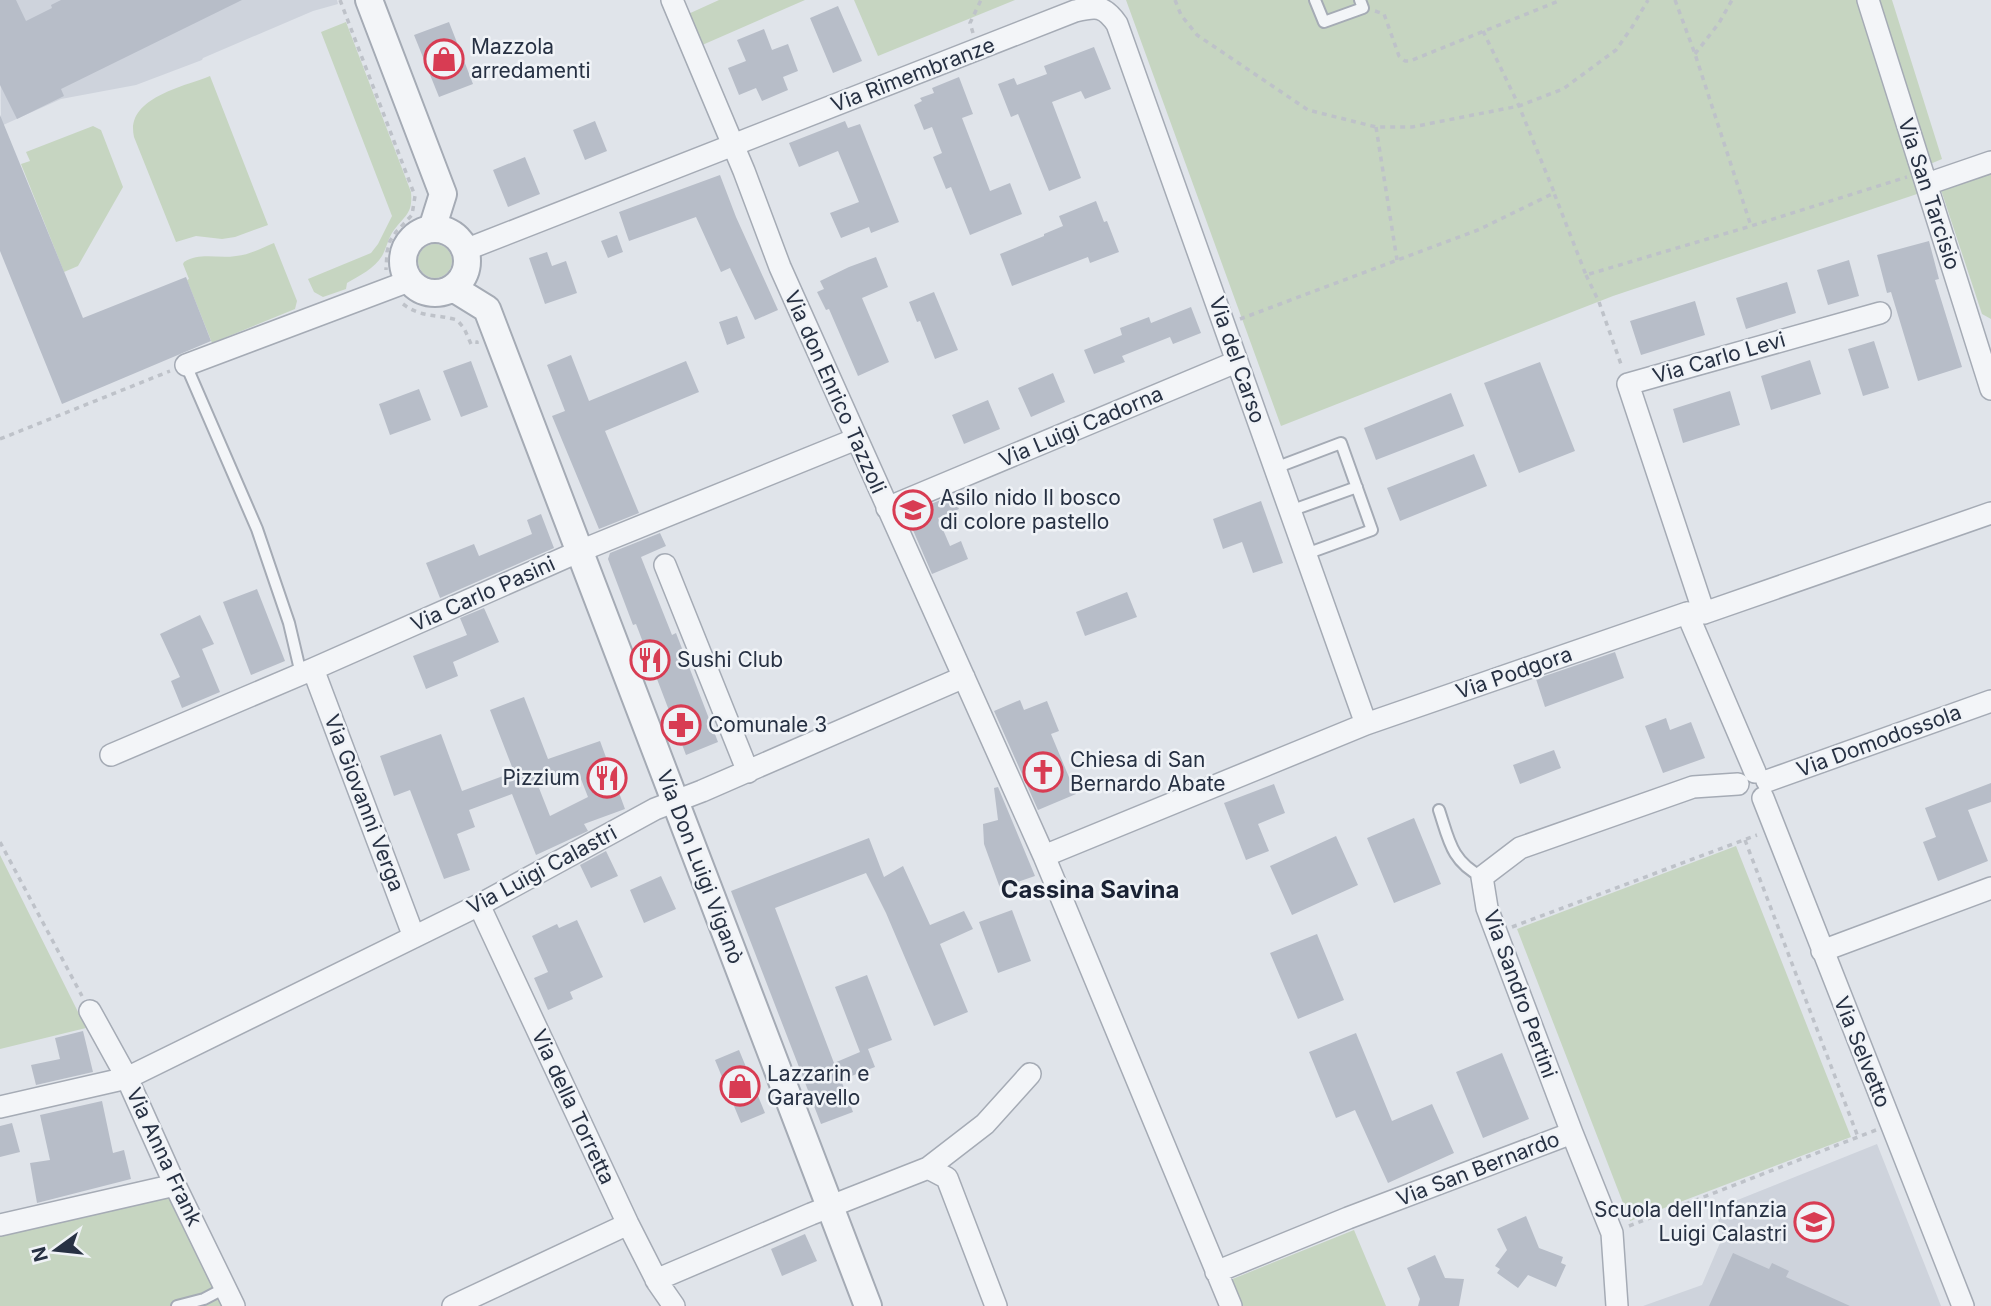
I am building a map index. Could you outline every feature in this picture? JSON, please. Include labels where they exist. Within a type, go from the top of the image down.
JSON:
[{"type":"street","points":[[369,0],[443,194],[432,229]]},
{"type":"street","name":"Via don Enrico Tazzoli","points":[[672,0],[780,267],[1044,856]]},
{"type":"street","name":"Via San Tarcisio","points":[[1868,0],[1924,179],[1983,335],[1991,389]]},
{"type":"street","name":"Via Rimembranze","points":[[465,250],[1098,4]]},
{"type":"street","name":"Via del Carso","points":[[1098,4],[1117,24],[1366,724]]},
{"type":"street","points":[[1924,179],[1991,162]]},
{"type":"street","points":[[439,229],[452,234],[465,250],[466,271],[463,278],[447,292],[433,294],[419,290],[405,275],[402,261],[405,248],[419,233],[439,229]]},
{"type":"street","points":[[186,365],[409,281]]},
{"type":"street","name":"Via Don Luigi Viganò","points":[[453,288],[487,309],[868,1306]]},
{"type":"street","name":"Via Carlo Levi","points":[[1696,613],[1628,384],[1880,313]]},
{"type":"street","name":"Via Luigi Cadorna","points":[[887,509],[1236,362]]},
{"type":"street","name":"Via Carlo Pasini","points":[[111,755],[580,551],[856,439]]},
{"type":"street","name":"Via Podgora","points":[[1044,856],[1366,724],[1991,513]]},
{"type":"street","points":[[665,565],[748,772]]},
{"type":"street","name":"Via Selvetto","points":[[1696,613],[1756,784],[1963,1306]]},
{"type":"street","name":"Via Giovanni Verga","points":[[307,672],[414,937]]},
{"type":"street","name":"Via Luigi Calastri","points":[[0,1107],[127,1078],[479,905],[655,809],[748,772],[964,677]]},
{"type":"street","name":"Via Domodossola","points":[[1756,784],[1991,701]]},
{"type":"street","points":[[1482,877],[1520,848],[1693,787],[1756,784]]},
{"type":"street","points":[[1044,856],[1231,1306]]},
{"type":"street","name":"Via Sandro Pertini","points":[[1482,877],[1487,908],[1572,1133]]},
{"type":"street","points":[[1822,951],[1991,888]]},
{"type":"street","name":"Via della Torretta","points":[[479,905],[628,1224],[656,1280],[674,1306]]},
{"type":"street","name":"Via Anna Frank","points":[[90,1011],[127,1078],[229,1297]]},
{"type":"street","points":[[656,1280],[811,1213],[937,1173],[1030,1074]]},
{"type":"street","name":"Via San Bernardo","points":[[1216,1272],[1348,1218],[1572,1133],[1612,1233],[1617,1306]]},
{"type":"street","points":[[937,1173],[996,1306]]},
{"type":"street","points":[[0,1225],[176,1185]]},
{"type":"street","points":[[453,1306],[628,1224]]},
{"type":"lane","points":[[1315,0],[1324,22],[1362,4]]},
{"type":"lane","points":[[186,365],[257,529],[307,672]]},
{"type":"lane","points":[[1275,468],[1341,443],[1373,530],[1306,554]]},
{"type":"lane","points":[[1290,511],[1357,487]]},
{"type":"lane","points":[[1439,810],[1454,855],[1468,870],[1482,877]]},
{"type":"lane","points":[[177,1306],[229,1297]]},
{"type":"path","points":[[978,50],[970,23],[981,0]]},
{"type":"path","points":[[1175,0],[1181,15],[1198,35],[1308,110],[1376,127],[1412,127],[1519,106],[1563,89],[1616,50],[1648,0]]},
{"type":"path","points":[[1362,4],[1384,14],[1399,56],[1410,61],[1560,0]]},
{"type":"path","points":[[1675,0],[1751,226]]},
{"type":"path","points":[[1695,54],[1719,23],[1732,0]]},
{"type":"path","points":[[1483,31],[1519,106],[1599,302],[1628,384]]},
{"type":"path","points":[[1376,127],[1397,261]]},
{"type":"path","points":[[1586,275],[1924,179]]},
{"type":"path","points":[[1225,325],[1478,230],[1554,192]]},
{"type":"path","points":[[0,439],[186,365]]},
{"type":"path","points":[[1496,932],[1775,829]]},
{"type":"path","points":[[1745,840],[1858,1137]]},
{"type":"path","points":[[0,842],[90,1011]]},
{"type":"path","points":[[1612,1233],[1891,1124]]},
{"type":"shaded area","points":[[0,0],[337,0],[338,4],[313,11],[202,60],[136,85],[61,99],[1,126]]},
{"type":"shaded area","name":"Scuola dell'Infanzia Luigi Calastri","points":[[1877,1144],[1941,1306],[1643,1306],[1702,1285],[1723,1236],[1715,1209]]},
{"type":"green space","points":[[719,0],[805,0],[700,46],[686,15]]},
{"type":"green space","points":[[854,0],[1015,0],[878,56]]},
{"type":"green space","points":[[1126,0],[1892,0],[1942,159],[1923,167],[1920,193],[1613,296],[1281,426]]},
{"type":"green space","points":[[346,22],[411,192],[411,205],[392,233],[379,260],[347,283],[346,289],[323,297],[314,292],[308,279],[371,253],[392,216],[321,32]]},
{"type":"green space","points":[[210,76],[268,225],[235,237],[222,239],[196,236],[176,242],[134,137],[134,124],[138,113],[158,96]]},
{"type":"green space","points":[[93,126],[101,130],[123,187],[78,266],[64,272],[21,164],[30,161],[26,152]]},
{"type":"green space","points":[[1991,172],[1991,319],[1982,314],[1941,190]]},
{"type":"green space","points":[[274,243],[297,301],[295,309],[212,343],[187,280],[189,279],[184,262],[203,256],[241,255]]},
{"type":"green space","points":[[435,244],[447,249],[452,261],[447,273],[435,278],[423,273],[418,261],[423,249]]},
{"type":"green space","points":[[1736,846],[1851,1137],[1630,1221],[1517,929]]},
{"type":"green space","points":[[0,855],[86,1028],[0,1049]]},
{"type":"green space","points":[[173,1192],[227,1306],[0,1306],[0,1235]]},
{"type":"green space","points":[[1354,1230],[1386,1306],[1243,1306],[1230,1280]]},
{"type":"building","points":[[0,0],[16,0],[26,21],[52,8],[51,5],[61,0],[242,0],[61,89],[64,96],[17,119],[0,85]]},
{"type":"building","points":[[838,6],[862,61],[833,73],[810,18]]},
{"type":"building","name":"Mazzola arredamenti","points":[[449,22],[473,84],[439,97],[414,35]]},
{"type":"building","points":[[764,29],[772,50],[788,44],[798,71],[783,77],[788,90],[762,101],[756,88],[739,95],[728,68],[746,61],[737,40]]},
{"type":"building","points":[[1094,47],[1111,89],[1085,99],[1081,91],[1052,102],[1081,178],[1049,191],[1018,114],[1011,117],[998,84],[1014,78],[1017,85],[1047,74],[1044,66]]},
{"type":"building","points":[[959,77],[973,114],[962,118],[990,191],[1010,183],[1022,214],[970,235],[951,187],[946,189],[933,157],[942,153],[932,127],[924,130],[914,105],[922,101],[920,98],[934,93],[932,88]]},
{"type":"building","points":[[0,115],[83,318],[186,277],[211,341],[62,404],[0,251]]},
{"type":"building","points":[[595,121],[607,151],[585,160],[573,130]]},
{"type":"building","points":[[845,121],[848,128],[860,124],[899,222],[871,233],[869,227],[841,238],[830,213],[859,202],[838,151],[799,167],[789,143]]},
{"type":"building","points":[[525,157],[540,194],[508,207],[493,170]]},
{"type":"building","points":[[720,175],[778,310],[755,320],[730,268],[721,272],[696,217],[629,241],[619,212]]},
{"type":"building","points":[[1096,201],[1119,252],[1090,263],[1088,257],[1012,286],[1000,254],[1063,226],[1059,216]]},
{"type":"building","points":[[617,235],[623,252],[608,258],[601,241]]},
{"type":"building","points":[[1929,241],[1939,279],[1935,280],[1962,367],[1918,381],[1891,292],[1887,293],[1877,255]]},
{"type":"building","points":[[547,252],[552,266],[566,261],[577,293],[545,304],[529,258]]},
{"type":"building","points":[[876,257],[888,287],[862,298],[889,362],[858,376],[829,309],[826,310],[817,292],[824,289],[820,281]]},
{"type":"building","points":[[1849,260],[1859,296],[1828,305],[1817,270]]},
{"type":"building","points":[[1787,282],[1796,313],[1746,329],[1736,298]]},
{"type":"building","points":[[934,292],[958,350],[935,359],[920,321],[917,322],[909,302]]},
{"type":"building","points":[[1695,301],[1705,335],[1641,355],[1630,321]]},
{"type":"building","points":[[1191,307],[1201,333],[1173,344],[1170,337],[1122,356],[1125,362],[1094,374],[1084,350],[1122,335],[1120,328],[1149,317],[1151,323]]},
{"type":"building","points":[[737,316],[745,338],[727,345],[719,322]]},
{"type":"building","points":[[1874,341],[1889,388],[1863,396],[1848,349]]},
{"type":"building","points":[[571,355],[589,401],[686,361],[699,392],[605,431],[639,513],[599,529],[552,416],[565,411],[547,365]]},
{"type":"building","points":[[1810,360],[1821,394],[1771,410],[1761,376]]},
{"type":"building","points":[[471,361],[488,407],[461,417],[443,371]]},
{"type":"building","points":[[1540,362],[1575,451],[1519,473],[1484,383]]},
{"type":"building","points":[[1053,373],[1065,402],[1031,417],[1018,388]]},
{"type":"building","points":[[419,389],[431,420],[390,435],[379,404]]},
{"type":"building","points":[[1730,391],[1740,425],[1683,443],[1673,409]]},
{"type":"building","points":[[1451,393],[1464,426],[1376,460],[1364,428]]},
{"type":"building","points":[[988,400],[1000,429],[964,444],[952,415]]},
{"type":"building","points":[[1474,454],[1487,486],[1400,521],[1387,488]]},
{"type":"building","points":[[953,495],[959,509],[938,518],[950,546],[961,541],[968,559],[932,574],[906,514]]},
{"type":"building","points":[[1261,501],[1283,563],[1253,573],[1242,542],[1223,549],[1213,519]]},
{"type":"building","points":[[541,514],[554,548],[440,598],[426,563],[474,544],[479,556],[532,534],[527,520]]},
{"type":"building","points":[[660,533],[666,546],[641,557],[672,635],[676,633],[718,742],[686,755],[608,559],[610,553]]},
{"type":"building","points":[[257,589],[285,661],[251,675],[223,602]]},
{"type":"building","points":[[1127,592],[1137,617],[1085,636],[1076,612]]},
{"type":"building","points":[[484,608],[499,642],[453,662],[458,676],[426,689],[413,656],[467,635],[460,618]]},
{"type":"building","points":[[200,615],[214,644],[202,649],[220,692],[182,708],[171,681],[180,677],[160,634]]},
{"type":"building","points":[[1615,652],[1624,678],[1545,707],[1536,679]]},
{"type":"building","points":[[524,697],[548,759],[600,741],[625,809],[584,824],[588,831],[536,855],[512,794],[469,810],[475,827],[457,834],[470,870],[444,879],[410,790],[394,796],[380,756],[441,734],[462,791],[514,772],[490,710]],"holes":[[[579,774],[588,797],[550,816],[539,788]]]},
{"type":"building","name":"Chiesa di San Bernardo Abate","points":[[1020,700],[1024,710],[1047,701],[1059,731],[1051,734],[1076,794],[1038,810],[994,711]]},
{"type":"building","points":[[1666,718],[1670,730],[1691,722],[1705,758],[1663,773],[1645,726]]},
{"type":"building","points":[[1554,750],[1561,768],[1520,784],[1513,765]]},
{"type":"building","points":[[1991,783],[1991,802],[1968,810],[1988,861],[1938,881],[1923,842],[1936,837],[1925,808]]},
{"type":"building","points":[[1274,784],[1285,813],[1258,824],[1269,851],[1246,860],[1224,803]]},
{"type":"building","points":[[998,787],[1035,876],[1000,888],[984,844],[983,824],[998,820],[994,788]]},
{"type":"building","points":[[1414,818],[1441,884],[1394,903],[1367,838]]},
{"type":"building","points":[[1336,836],[1358,885],[1292,915],[1270,866]]},
{"type":"building","points":[[869,838],[884,877],[903,866],[930,925],[964,911],[973,929],[940,944],[968,1012],[934,1026],[866,873],[775,908],[834,1063],[860,1052],[835,987],[867,975],[892,1040],[868,1049],[875,1067],[841,1080],[853,1112],[821,1124],[731,891]]},
{"type":"building","points":[[606,851],[618,876],[591,888],[580,865]]},
{"type":"building","points":[[661,876],[676,909],[644,923],[630,890]]},
{"type":"building","points":[[1012,910],[1031,961],[998,973],[979,922]]},
{"type":"building","points":[[577,920],[603,977],[570,992],[573,999],[548,1010],[534,978],[548,972],[532,936],[557,924],[559,928]]},
{"type":"building","points":[[1317,934],[1344,1000],[1298,1019],[1270,953]]},
{"type":"building","points":[[83,1031],[93,1072],[36,1085],[31,1065],[60,1059],[55,1038]]},
{"type":"building","points":[[1356,1033],[1392,1121],[1432,1104],[1454,1153],[1388,1183],[1355,1110],[1336,1118],[1309,1052]]},
{"type":"building","name":"Lazzarin e Garavello","points":[[739,1050],[765,1113],[741,1123],[715,1060]]},
{"type":"building","points":[[1502,1053],[1529,1119],[1483,1138],[1456,1072]]},
{"type":"building","points":[[102,1101],[113,1153],[124,1150],[131,1179],[37,1203],[30,1163],[50,1160],[40,1115]]},
{"type":"building","points":[[12,1123],[20,1152],[0,1157],[0,1126]]},
{"type":"building","points":[[1526,1216],[1539,1248],[1563,1257],[1561,1263],[1566,1265],[1556,1287],[1528,1275],[1518,1288],[1497,1273],[1500,1269],[1495,1266],[1507,1250],[1497,1229]]},
{"type":"building","points":[[805,1234],[817,1261],[782,1276],[771,1249]]},
{"type":"building","points":[[1733,1253],[1769,1269],[1772,1263],[1789,1271],[1786,1277],[1850,1306],[1709,1306]]},
{"type":"building","points":[[1435,1255],[1445,1278],[1464,1279],[1459,1306],[1418,1306],[1420,1299],[1407,1268]]},
{"type":"place","name":"Mazzola arredamenti","points":[[444,59]]},
{"type":"place","name":"Asilo nido Il bosco di colore pastello","points":[[913,510]]},
{"type":"place","name":"Sushi Club","points":[[650,660]]},
{"type":"place","name":"Comunale 3","points":[[681,725]]},
{"type":"place","name":"Chiesa di San Bernardo Abate","points":[[1043,772]]},
{"type":"place","name":"Pizzium","points":[[607,778]]},
{"type":"place","name":"Lazzarin e Garavello","points":[[740,1086]]},
{"type":"place","name":"Scuola dell'Infanzia Luigi Calastri","points":[[1814,1222]]},
{"type":"district","name":"Cassina Savina","points":[[1090,890]]}]
